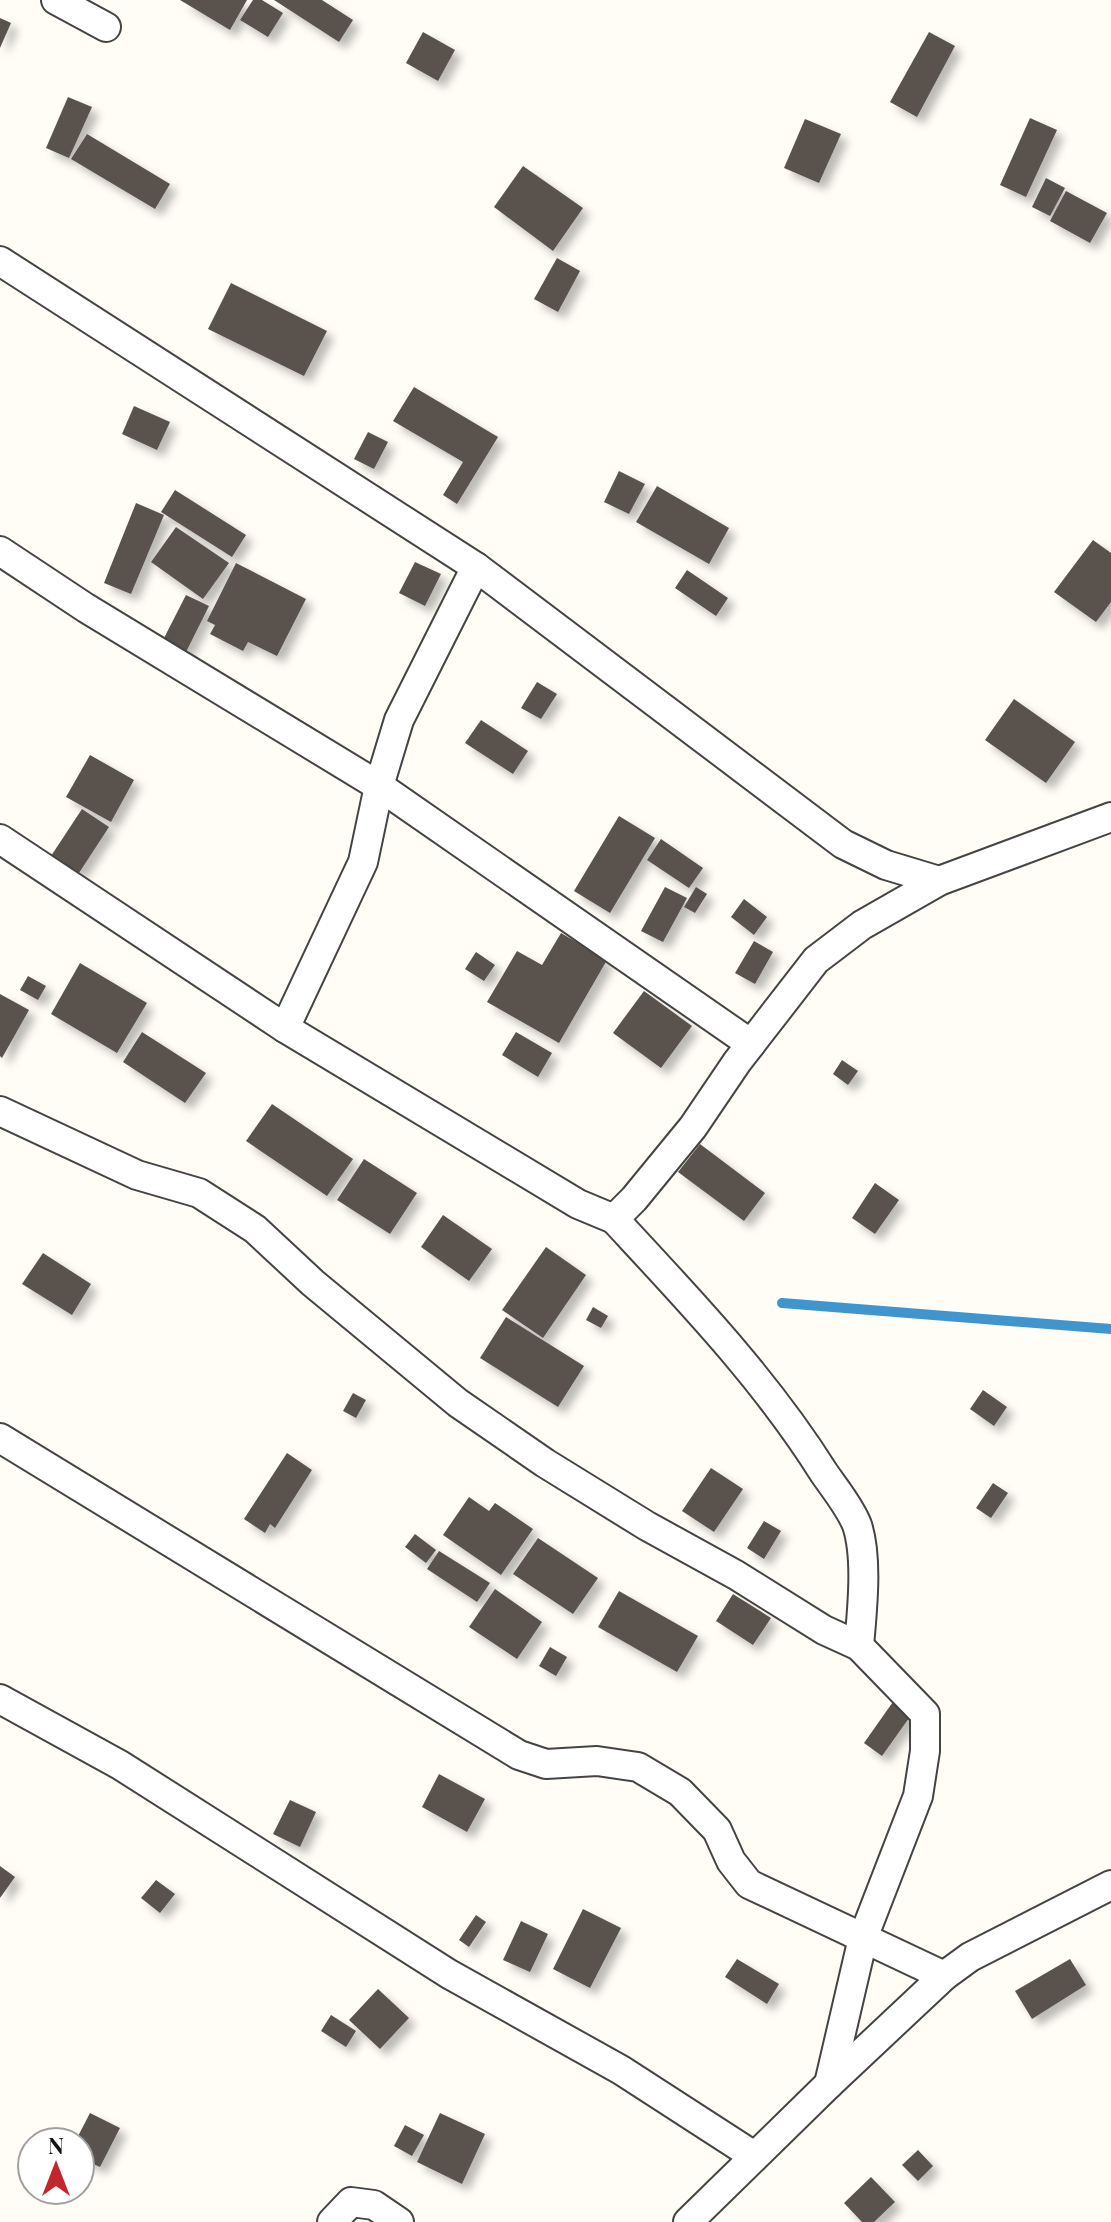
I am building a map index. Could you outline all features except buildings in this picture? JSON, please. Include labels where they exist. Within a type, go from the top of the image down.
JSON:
[{"type":"street","points":[[56,0],[106,27]]},
{"type":"street","points":[[0,261],[476,567],[843,844],[886,865],[939,881]]},
{"type":"street","points":[[0,551],[86,608],[379,786],[751,1044]]},
{"type":"street","points":[[285,1028],[363,862],[379,786],[399,720],[476,567]]},
{"type":"street","points":[[614,1219],[693,1127],[751,1044],[816,960],[862,925],[939,881],[1111,817]]},
{"type":"street","points":[[0,839],[285,1028],[578,1204],[614,1219],[731,1346],[802,1437],[856,1523],[862,1546],[859,1646]]},
{"type":"street","points":[[0,1111],[137,1175],[199,1193],[255,1229],[313,1283],[434,1383],[532,1455],[824,1630],[859,1646],[925,1714],[925,1751],[918,1796],[863,1938],[829,2084]]},
{"type":"street","points":[[0,1438],[519,1755],[546,1764],[597,1761],[638,1767],[680,1792],[717,1830],[731,1861],[749,1884],[944,1976]]},
{"type":"street","points":[[0,1699],[120,1765],[449,1974],[621,2070],[754,2156]]},
{"type":"street","points":[[688,2222],[944,1976],[970,1957],[1111,1885]]},
{"type":"street","points":[[332,2222],[351,2202],[374,2205],[399,2222]]},
{"type":"waterway","points":[[782,1303],[1111,1329]]}]
